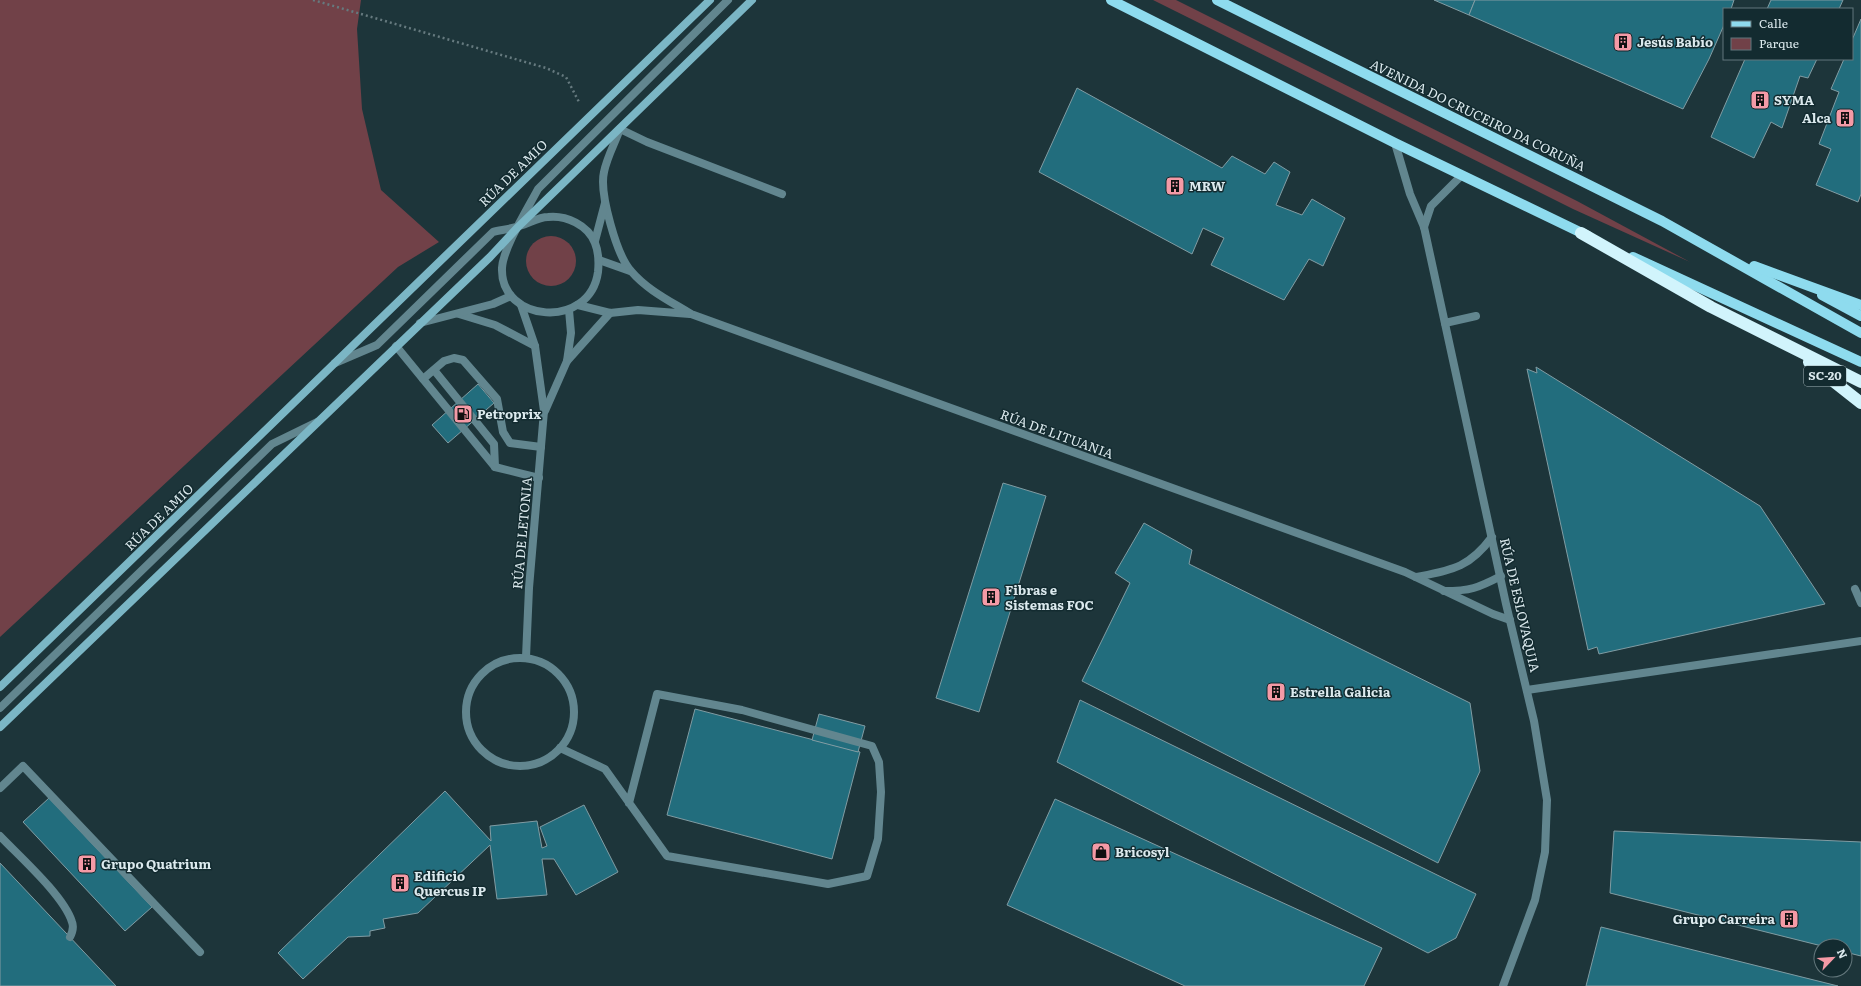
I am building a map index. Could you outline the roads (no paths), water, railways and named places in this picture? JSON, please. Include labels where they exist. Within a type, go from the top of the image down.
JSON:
[{"type":"highway","points":[[1581,232],[1711,307],[1790,348],[1861,382]]},
{"type":"highway","name":"SC-20","points":[[1790,348],[1861,403]]},
{"type":"main road","points":[[1111,0],[1395,143],[1581,232],[1861,362]]},
{"type":"main road","name":"AVENIDA DO CRUCEIRO DA CORUÑA","points":[[1217,0],[1636,208],[1726,256]]},
{"type":"main road","points":[[1726,256],[1861,304]]},
{"type":"main road","points":[[1726,256],[1861,332]]},
{"type":"main road","points":[[1802,284],[1861,316]]},
{"type":"street","name":"RÚA DE AMIO","points":[[0,687],[710,0]]},
{"type":"street","name":"RÚA DE AMIO","points":[[518,227],[538,189],[728,0]]},
{"type":"street","name":"RÚA DE AMIO","points":[[0,727],[490,257],[518,227],[752,0]]},
{"type":"street","points":[[620,129],[647,142],[782,194]]},
{"type":"street","name":"RÚA DE LITUANIA","points":[[620,129],[604,173],[606,202],[614,236],[630,271]]},
{"type":"street","name":"RÚA DE ESLOVAQUIA","points":[[1395,143],[1410,194],[1424,226],[1510,620],[1534,721],[1548,800],[1545,852],[1535,900],[1502,986]]},
{"type":"street","points":[[1424,226],[1431,206],[1462,175]]},
{"type":"street","points":[[595,241],[606,202]]},
{"type":"street","points":[[547,216],[563,217],[576,222],[588,231],[595,241],[599,260],[597,279],[588,296],[578,305],[569,310],[558,313],[547,312],[520,305],[511,296],[504,283],[502,269],[504,257],[518,227],[547,216]]},
{"type":"street","name":"RÚA DE AMIO","points":[[334,364],[377,345],[493,232],[518,227]]},
{"type":"street","name":"RÚA DE LITUANIA","points":[[599,260],[630,271],[652,290],[691,314],[1416,577],[1442,591],[1510,620]]},
{"type":"street","points":[[420,323],[493,304],[511,296]]},
{"type":"street","name":"RÚA DE LETONIA","points":[[520,305],[536,346],[544,411],[529,588],[526,658]]},
{"type":"street","name":"RÚA DE LITUANIA","points":[[578,305],[610,312],[638,310],[691,314]]},
{"type":"street","name":"RÚA DE LETONIA","points":[[567,361],[571,333],[569,310]]},
{"type":"street","name":"RÚA DE LETONIA","points":[[544,411],[567,361],[610,312]]},
{"type":"street","points":[[458,314],[495,325],[536,346]]},
{"type":"street","points":[[1445,323],[1476,316]]},
{"type":"street","points":[[396,346],[495,468],[539,478]]},
{"type":"street","points":[[424,379],[444,361],[454,358],[463,360],[497,399],[503,432],[510,443],[542,447]]},
{"type":"street","points":[[434,370],[494,444],[495,468]]},
{"type":"street","name":"RÚA DE AMIO","points":[[0,708],[272,444],[317,422]]},
{"type":"street","points":[[1416,577],[1455,569],[1465,564],[1482,550],[1492,537]]},
{"type":"street","points":[[1442,591],[1470,590],[1501,576]]},
{"type":"street","points":[[1855,589],[1861,603]]},
{"type":"street","points":[[1527,690],[1861,642]]},
{"type":"street","points":[[509,658],[526,658],[543,662],[557,672],[568,685],[574,701],[574,718],[570,734],[560,748],[547,759],[531,765],[514,766],[498,762],[483,752],[473,739],[466,723],[466,706],[470,689],[480,675],[493,664],[509,658]]},
{"type":"street","points":[[560,748],[605,769],[629,803],[667,856],[828,884],[867,876],[878,839],[881,792],[879,762],[872,746],[742,710],[657,694],[629,803]]},
{"type":"street","points":[[0,788],[23,766],[200,952]]},
{"type":"street","points":[[0,836],[61,901],[72,923],[72,932],[70,937]]},
{"type":"place","name":"Jesús Babío","points":[[1623,42]]},
{"type":"place","name":"SYMA","points":[[1760,100]]},
{"type":"place","name":"Alca","points":[[1845,118]]},
{"type":"place","name":"MRW","points":[[1175,186]]},
{"type":"place","name":"Petroprix","points":[[463,414]]},
{"type":"place","name":"Fibras e Sistemas FOC","points":[[991,597]]},
{"type":"place","name":"Estrella Galicia","points":[[1276,692]]},
{"type":"place","name":"Bricosyl","points":[[1101,852]]},
{"type":"place","name":"Grupo Quatrium","points":[[87,864]]},
{"type":"place","name":"Edificio Quercus IP","points":[[400,883]]},
{"type":"place","name":"Grupo Carreira","points":[[1789,919]]}]
